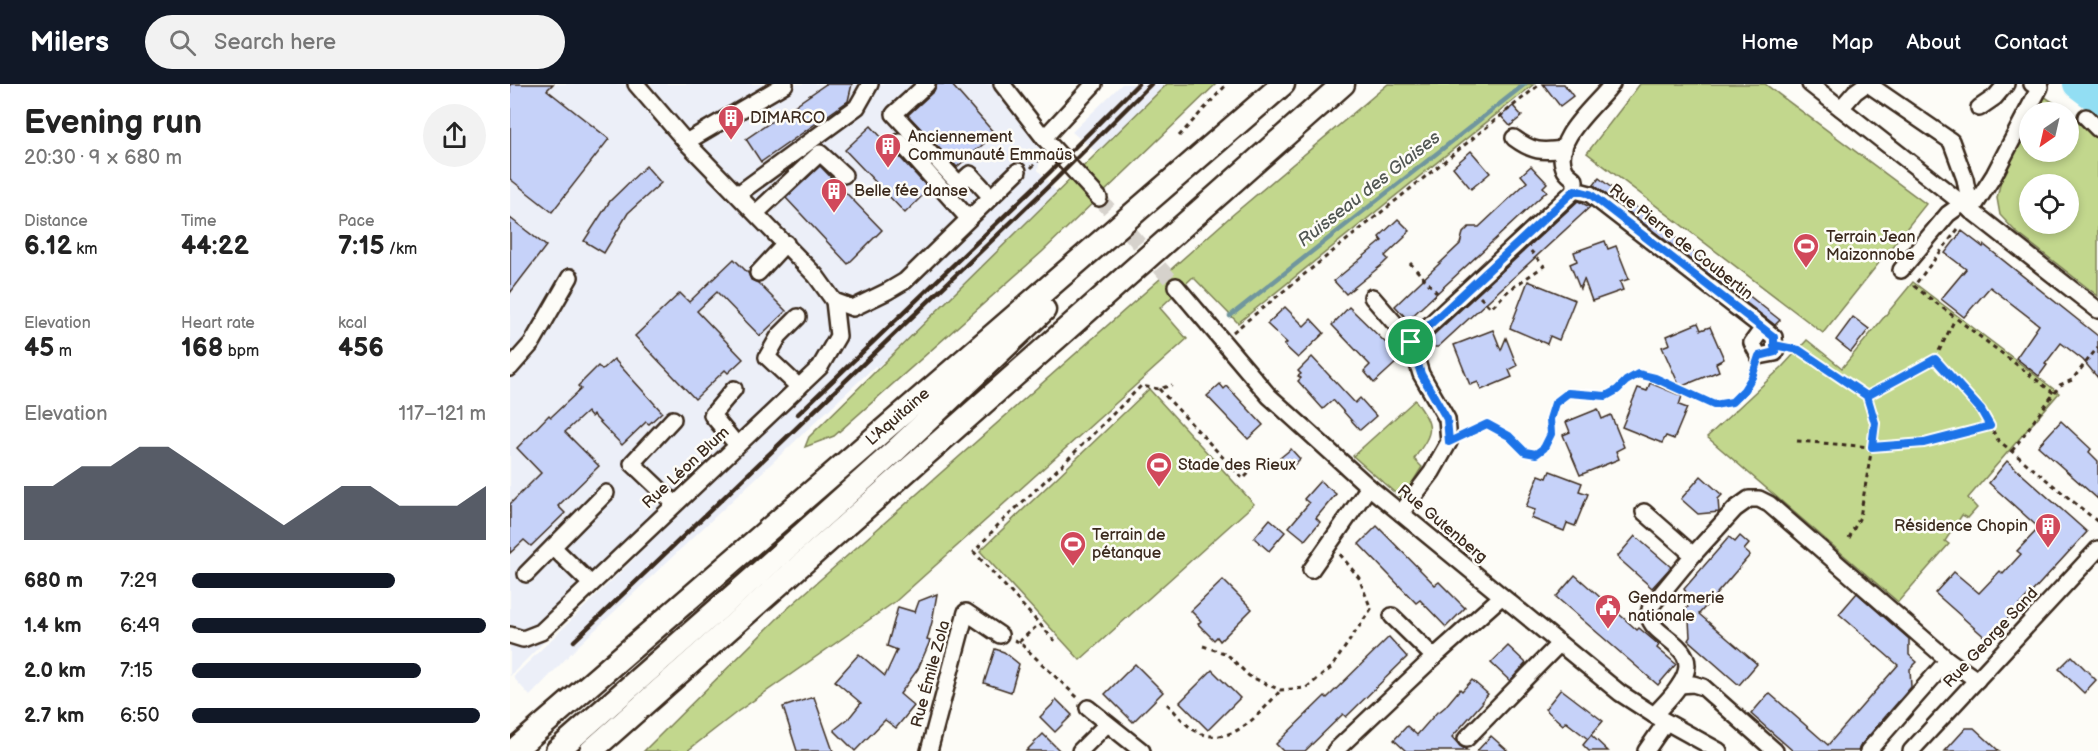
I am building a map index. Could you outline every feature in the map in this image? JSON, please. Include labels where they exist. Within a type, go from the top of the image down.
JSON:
[{"type":"highway","name":"L'Aquitaine","points":[[513,751],[1283,84]]},
{"type":"highway","points":[[591,751],[1343,84]]},
{"type":"highway","points":[[556,751],[896,450],[1133,228],[1155,195]]},
{"type":"street","name":"Rue Léon Blum","points":[[510,650],[516,637],[541,632],[820,367],[838,336],[834,301],[816,276],[686,142],[636,84]]},
{"type":"street","points":[[686,142],[785,84]]},
{"type":"street","points":[[738,194],[857,106],[870,84]]},
{"type":"street","points":[[927,84],[894,114],[959,184],[970,174],[991,197]]},
{"type":"street","points":[[1002,84],[1044,138],[1099,198]]},
{"type":"street","points":[[1044,138],[1094,84]]},
{"type":"street","points":[[1411,342],[1575,190],[1575,180],[1565,170],[1564,149],[1578,122],[1603,98],[1612,84]]},
{"type":"street","points":[[1841,108],[1855,92],[1867,84],[1951,141],[1965,179],[1967,207]]},
{"type":"street","points":[[1978,108],[1995,97],[2006,84]]},
{"type":"street","points":[[1900,270],[1948,214],[1967,207],[1994,175],[2040,87],[2032,84]]},
{"type":"street","points":[[1815,88],[2098,310]]},
{"type":"street","points":[[2086,117],[2098,129]]},
{"type":"street","points":[[1514,138],[1527,147],[1543,152],[1564,149]]},
{"type":"street","points":[[900,142],[968,218]]},
{"type":"street","points":[[756,213],[820,153],[844,175]]},
{"type":"street","points":[[834,301],[853,308],[905,281],[1018,171]]},
{"type":"street","name":"Rue Pierre de Coubertin","points":[[1575,190],[1590,194],[1763,328],[1774,337],[1774,345]]},
{"type":"street","points":[[758,273],[786,243]]},
{"type":"street","points":[[510,368],[532,343],[570,277]]},
{"type":"street","name":"Rue Gutenberg","points":[[1176,286],[1269,396],[1369,487],[1620,693],[1660,719],[1719,751]]},
{"type":"street","points":[[1372,297],[1411,342],[1421,374],[1447,419],[1449,442],[1432,472],[1401,513]]},
{"type":"street","points":[[798,317],[779,336],[767,357],[799,387]]},
{"type":"street","points":[[1763,328],[1752,343],[1759,356],[1775,352],[1774,345]]},
{"type":"street","points":[[734,389],[712,415],[737,445]]},
{"type":"street","points":[[674,419],[632,463],[675,504]]},
{"type":"street","points":[[1311,570],[1369,487]]},
{"type":"street","points":[[526,574],[606,493]]},
{"type":"street","points":[[1646,751],[1660,719],[1680,685],[1687,666],[1685,655],[1649,616],[1651,606],[1735,509],[1749,499],[1759,498],[1769,504],[1948,660],[1977,681]]},
{"type":"street","points":[[1644,512],[1694,555]]},
{"type":"street","points":[[553,547],[591,584]]},
{"type":"street","name":"Rue George Sand","points":[[1911,751],[2098,549]]},
{"type":"street","points":[[1335,751],[1501,597]]},
{"type":"street","name":"Rue Émile Zola","points":[[929,751],[966,612],[1000,635]]},
{"type":"street","points":[[1392,616],[1434,657]]},
{"type":"street","points":[[1466,739],[1559,644]]},
{"type":"street","points":[[1868,751],[1948,660]]},
{"type":"street","points":[[1680,685],[1693,684],[1702,687],[1775,751]]},
{"type":"street","points":[[1088,708],[1142,751]]},
{"type":"street","points":[[1080,751],[1107,724]]},
{"type":"path","points":[[1179,136],[1227,84]]},
{"type":"path","points":[[1222,341],[1540,84]]},
{"type":"path","points":[[1967,207],[1914,286],[2055,394]]},
{"type":"path","points":[[1471,286],[1491,308],[1509,290],[1544,266],[1521,240]]},
{"type":"path","points":[[1410,263],[1450,306]]},
{"type":"path","points":[[1867,396],[1935,359],[1955,319]]},
{"type":"path","points":[[1774,345],[1799,350],[1867,396],[1875,423],[1872,447],[1860,517],[1849,538]]},
{"type":"path","points":[[2012,451],[2060,385],[2072,380],[2098,347]]},
{"type":"path","points":[[1449,442],[1487,424],[1509,436],[1525,452],[1536,454],[1544,448],[1551,434],[1550,419],[1555,403],[1568,393],[1606,396],[1638,374],[1655,378],[1714,405],[1732,402],[1744,390],[1752,377],[1759,356]]},
{"type":"path","points":[[1935,359],[1981,410],[1998,440],[2098,522]]},
{"type":"path","points":[[1055,641],[974,552],[998,525],[1141,386],[1159,389],[1172,385]]},
{"type":"path","points":[[1159,389],[1244,479],[1249,473]]},
{"type":"path","points":[[1797,441],[1872,447],[1924,443],[1990,426]]},
{"type":"path","points":[[1203,646],[1227,654],[1249,676],[1280,690],[1306,688],[1331,668],[1371,609],[1359,578],[1330,542]]},
{"type":"path","points":[[1039,624],[1019,642],[1088,708]]},
{"type":"path","points":[[1167,704],[1194,730],[1210,736],[1224,736],[1249,725],[1280,690]]},
{"type":"shaded area","points":[[510,84],[1002,84],[1044,138],[1038,170],[1058,193],[877,368],[875,366],[580,644],[530,696],[513,677],[649,544],[510,676]]},
{"type":"shaded area","points":[[1122,84],[1166,84],[1097,153],[1072,132]]},
{"type":"green space","points":[[1167,84],[1216,84],[1042,252],[834,436],[805,447],[809,437]]},
{"type":"green space","points":[[1388,84],[1534,84],[1238,323],[1193,277],[1160,308],[1187,339],[896,601],[737,712],[687,751],[644,751],[787,609],[1230,217]]},
{"type":"green space","name":"Terrain Jean Maizonnobe","points":[[1640,84],[1765,84],[1926,204],[1823,333],[1587,153]]},
{"type":"green space","points":[[2042,95],[2053,102],[2038,102]]},
{"type":"green space","points":[[2079,120],[2098,129],[2098,296],[2016,232],[2000,215],[1997,198],[2001,180],[2019,142],[2019,162],[2079,162]]},
{"type":"green space","points":[[1913,282],[2059,393],[1968,498],[1977,508],[1968,518],[1962,515],[1945,541],[1949,544],[1898,602],[1707,437],[1782,367],[1807,340],[1842,368]]},
{"type":"green space","points":[[1149,389],[1254,504],[1080,660],[980,551]]},
{"type":"green space","points":[[1415,400],[1430,430],[1414,459],[1422,467],[1402,499],[1353,456]]},
{"type":"building","points":[[510,84],[553,84],[547,90],[609,139],[552,212],[510,179]]},
{"type":"building","points":[[826,84],[852,84],[848,101],[761,162],[746,139]]},
{"type":"building","points":[[937,84],[951,84],[995,134],[957,167],[908,115],[934,91]]},
{"type":"building","points":[[1543,84],[1564,84],[1573,96],[1560,106]]},
{"type":"building","points":[[1513,106],[1522,116],[1510,126],[1501,116]]},
{"type":"building","name":"Anciennement Communauté Emmaüs","points":[[871,126],[929,189],[905,213],[845,150]]},
{"type":"building","points":[[1471,151],[1490,173],[1471,189],[1453,167]]},
{"type":"building","points":[[646,166],[661,183],[628,213],[604,253],[584,241],[610,201]]},
{"type":"building","name":"Belle fée danse","points":[[820,166],[882,230],[848,264],[786,198]]},
{"type":"building","points":[[1531,166],[1547,183],[1543,187],[1547,191],[1408,320],[1395,306],[1460,244],[1463,233],[1469,227],[1479,227],[1527,182],[1521,175]]},
{"type":"building","points":[[1599,178],[1780,320],[1775,325],[1594,185]]},
{"type":"building","points":[[1578,201],[1590,207],[1438,347],[1433,347],[1427,341]]},
{"type":"building","points":[[510,218],[546,246],[510,293]]},
{"type":"building","points":[[1398,219],[1410,231],[1385,256],[1388,259],[1383,264],[1346,294],[1334,281],[1382,241],[1379,237]]},
{"type":"building","points":[[1962,231],[1983,247],[1984,245],[2098,336],[2098,378],[2083,360],[2061,343],[2039,376],[2016,358],[2039,325],[1990,287],[1964,317],[1941,299],[1966,269],[1945,253]]},
{"type":"building","points":[[1605,241],[1608,249],[1616,246],[1629,279],[1620,282],[1623,290],[1592,301],[1584,279],[1580,289],[1570,264],[1577,261],[1574,252]]},
{"type":"building","points":[[734,259],[748,273],[751,280],[758,283],[786,311],[760,336],[717,292],[697,311],[743,359],[728,373],[725,370],[695,399],[635,336],[680,293],[689,302]]},
{"type":"building","points":[[1528,281],[1575,300],[1559,340],[1550,336],[1547,344],[1510,328]]},
{"type":"building","points":[[1285,307],[1304,326],[1311,319],[1324,333],[1298,358],[1284,345],[1287,343],[1267,324]]},
{"type":"building","points":[[1349,307],[1390,347],[1388,349],[1398,361],[1374,383],[1364,371],[1370,365],[1332,325]]},
{"type":"building","points":[[1853,317],[1869,329],[1851,352],[1836,340]]},
{"type":"building","points":[[1698,323],[1701,330],[1710,327],[1724,359],[1716,363],[1719,371],[1680,387],[1662,347],[1670,344],[1667,336]]},
{"type":"building","points":[[1493,330],[1501,350],[1506,338],[1517,366],[1509,370],[1512,377],[1481,390],[1478,382],[1470,385],[1454,345]]},
{"type":"building","points":[[1312,357],[1355,403],[1360,398],[1376,416],[1360,430],[1333,400],[1323,409],[1298,381],[1301,378],[1298,376],[1301,374],[1298,371]]},
{"type":"building","points":[[614,359],[662,412],[649,424],[646,422],[622,445],[593,415],[591,417],[587,412],[565,432],[599,466],[558,506],[565,513],[531,546],[524,540],[510,553],[510,504],[541,473],[517,448],[549,415],[551,417],[581,389],[578,386],[598,366],[602,370]]},
{"type":"building","points":[[1650,383],[1682,396],[1679,405],[1687,408],[1674,439],[1666,436],[1662,443],[1622,427],[1638,388],[1647,391]]},
{"type":"building","points":[[1220,384],[1224,389],[1227,386],[1263,425],[1248,439],[1207,396]]},
{"type":"building","points":[[1598,409],[1602,419],[1611,415],[1624,447],[1616,451],[1619,459],[1580,475],[1563,435],[1570,432],[1566,422]]},
{"type":"building","points":[[2061,421],[2091,449],[2089,452],[2098,461],[2098,499],[2038,446]]},
{"type":"building","points":[[1291,449],[1300,459],[1290,469],[1280,458]]},
{"type":"building","name":"Résidence Chopin","points":[[2007,461],[2087,532],[1988,640],[1935,593],[1954,572],[1979,593],[2000,571],[2003,574],[2021,554],[2017,551],[2039,528],[1989,483]]},
{"type":"building","points":[[1550,471],[1582,483],[1579,491],[1588,494],[1575,526],[1567,523],[1564,531],[1531,518],[1535,510],[1526,507],[1539,475],[1547,478]]},
{"type":"building","points":[[1701,476],[1722,495],[1718,499],[1719,512],[1698,514],[1681,499]]},
{"type":"building","points":[[1320,481],[1336,494],[1316,518],[1320,522],[1305,540],[1289,527],[1309,503],[1304,499]]},
{"type":"building","points":[[1270,519],[1285,532],[1269,551],[1254,538]]},
{"type":"building","points":[[1377,526],[1435,585],[1439,582],[1465,608],[1446,627],[1420,600],[1416,603],[1359,544]]},
{"type":"building","points":[[1635,536],[1671,567],[1652,588],[1617,557]]},
{"type":"building","points":[[1740,536],[1749,544],[1744,550],[1750,555],[1699,614],[1757,664],[1739,685],[1688,640],[1690,637],[1689,620],[1682,614],[1688,607],[1684,589],[1729,537],[1735,542]]},
{"type":"building","name":"Gendarmerie nationale","points":[[1575,575],[1637,630],[1639,628],[1659,645],[1657,648],[1676,664],[1658,685],[1556,597]]},
{"type":"building","points":[[1223,580],[1252,609],[1220,641],[1217,637],[1214,640],[1198,624],[1201,621],[1191,611]]},
{"type":"building","points":[[1857,593],[1909,639],[1909,655],[1917,662],[1910,669],[1911,687],[1858,751],[1793,751],[1751,714],[1769,693],[1828,745],[1898,665],[1839,614]]},
{"type":"building","points":[[937,594],[927,640],[930,641],[918,669],[900,694],[914,706],[896,728],[885,720],[855,751],[834,730],[849,718],[861,703],[835,681],[859,654],[885,676],[897,650],[887,646],[898,607],[915,612],[919,601]]},
{"type":"building","points":[[1389,637],[1407,657],[1346,717],[1343,714],[1305,751],[1283,751],[1276,744]]},
{"type":"building","points":[[1508,646],[1526,663],[1510,681],[1491,663]]},
{"type":"building","points":[[995,649],[1004,652],[1019,664],[1011,692],[984,683]]},
{"type":"building","points":[[2072,656],[2096,680],[2084,693],[2059,669]]},
{"type":"building","points":[[1135,664],[1163,692],[1133,722],[1105,694]]},
{"type":"building","points":[[1212,670],[1240,698],[1208,730],[1180,702]]},
{"type":"building","points":[[1472,680],[1488,694],[1452,737],[1468,751],[1406,751],[1394,740],[1407,726],[1417,735],[1460,689],[1462,691]]},
{"type":"building","points":[[1561,689],[1603,721],[1591,735],[1608,751],[1589,751],[1583,745],[1588,739],[1566,722],[1563,725],[1545,709]]},
{"type":"building","points":[[814,697],[833,751],[797,751],[783,707]]},
{"type":"building","points":[[1057,700],[1072,715],[1055,732],[1040,717]]},
{"type":"building","points":[[1966,728],[1974,728],[1999,751],[1945,751]]},
{"type":"building","points":[[1043,734],[1060,751],[1026,751]]},
{"type":"building","points":[[1491,736],[1508,751],[1477,751]]},
{"type":"waterway","name":"Ruisseau des Glaises","points":[[1230,316],[1525,84]]},
{"type":"waterway","points":[[2077,84],[2098,100]]},
{"type":"tunnel","points":[[1099,198],[1176,286]]},
{"type":"railway","points":[[798,414],[1049,173],[1138,84]]},
{"type":"railway","points":[[574,641],[1055,180],[1151,84]]},
{"type":"place","name":"DIMARCO","points":[[731,141]]},
{"type":"place","name":"Anciennement Communauté Emmaüs","points":[[888,169]]},
{"type":"place","name":"Belle fée danse","points":[[834,214]]},
{"type":"place","name":"Terrain Jean Maizonnobe","points":[[1806,269]]},
{"type":"place","name":"Stade des Rieux","points":[[1159,488]]},
{"type":"place","name":"Résidence Chopin","points":[[2048,549]]},
{"type":"place","name":"Terrain de pétanque","points":[[1073,567]]},
{"type":"place","name":"Gendarmerie nationale","points":[[1608,630]]},
{"type":"route","points":[[1411,342],[1421,374],[1447,419],[1449,442],[1487,424],[1509,436],[1525,452],[1536,454],[1544,448],[1551,434],[1550,419],[1555,403],[1568,393],[1606,396],[1638,374],[1655,378],[1714,405],[1732,402],[1744,390],[1752,377],[1759,356],[1775,352],[1774,345],[1799,350],[1867,396],[1935,359],[1981,410],[1990,426],[1924,443],[1872,447],[1875,423],[1867,396],[1799,350],[1774,345],[1774,337],[1590,194],[1575,190],[1411,342]]}]
